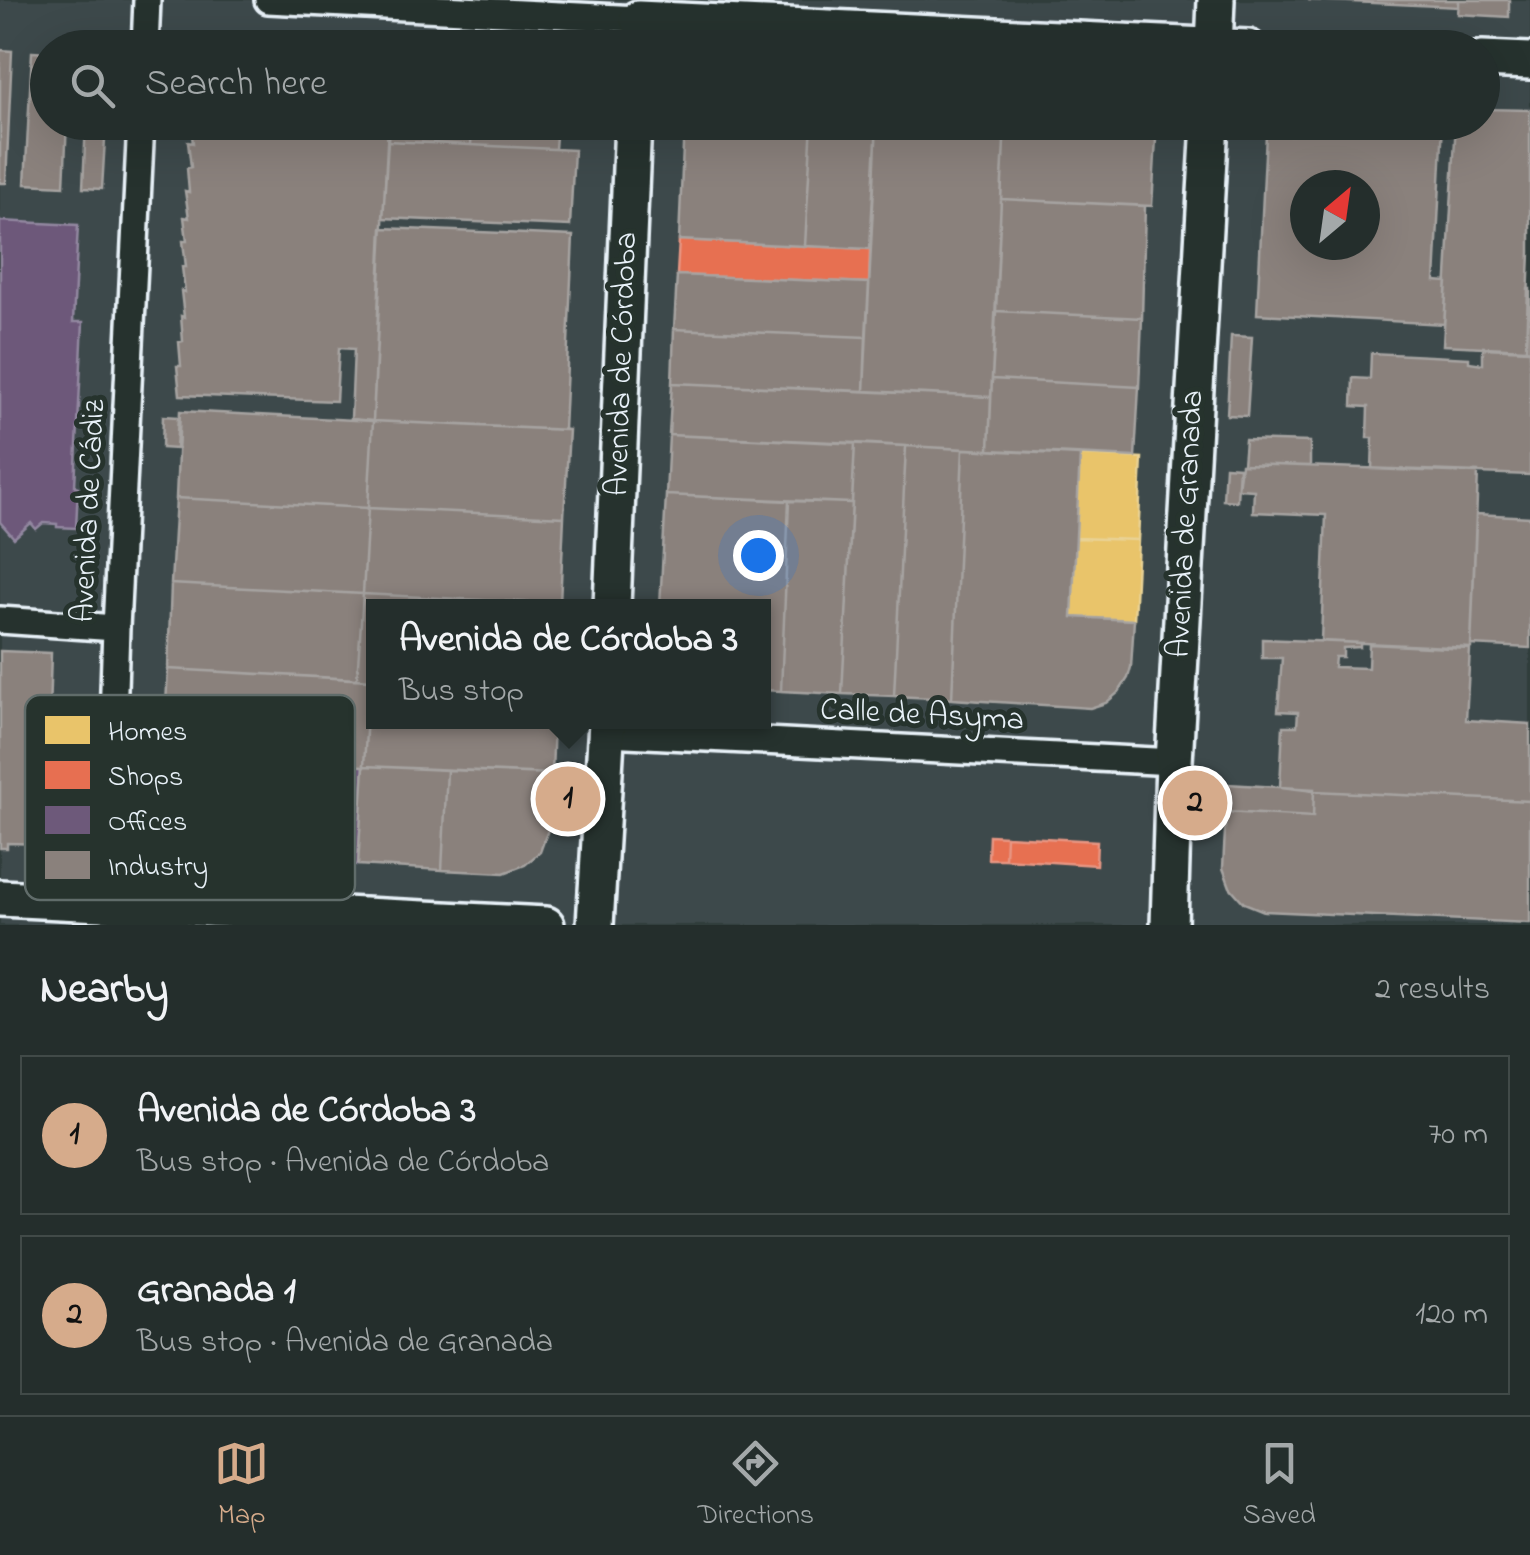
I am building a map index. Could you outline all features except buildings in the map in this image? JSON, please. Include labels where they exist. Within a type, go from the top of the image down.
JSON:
[{"type":"street","points":[[146,30],[147,0]]},
{"type":"street","points":[[268,0],[825,30]]},
{"type":"street","points":[[1216,0],[1222,30]]},
{"type":"street","points":[[1500,59],[1530,61]]},
{"type":"street","name":"Avenida de Cádiz","points":[[114,695],[140,140]]},
{"type":"street","name":"Avenida de Córdoba","points":[[612,599],[632,140]]},
{"type":"street","name":"Avenida de Granada","points":[[1168,925],[1209,140]]},
{"type":"street","points":[[0,620],[116,628]]},
{"type":"street","points":[[594,925],[607,729]]},
{"type":"street","name":"Calle de Asyma","points":[[639,729],[1174,762]]},
{"type":"street","points":[[0,898],[108,914],[546,925]]},
{"type":"shaded area","points":[[0,0],[1530,0],[1530,925],[0,925]]},
{"type":"place","name":"Avenida de Córdoba 3","points":[[568,799]]},
{"type":"place","name":"Granada 1","points":[[1195,803]]}]
